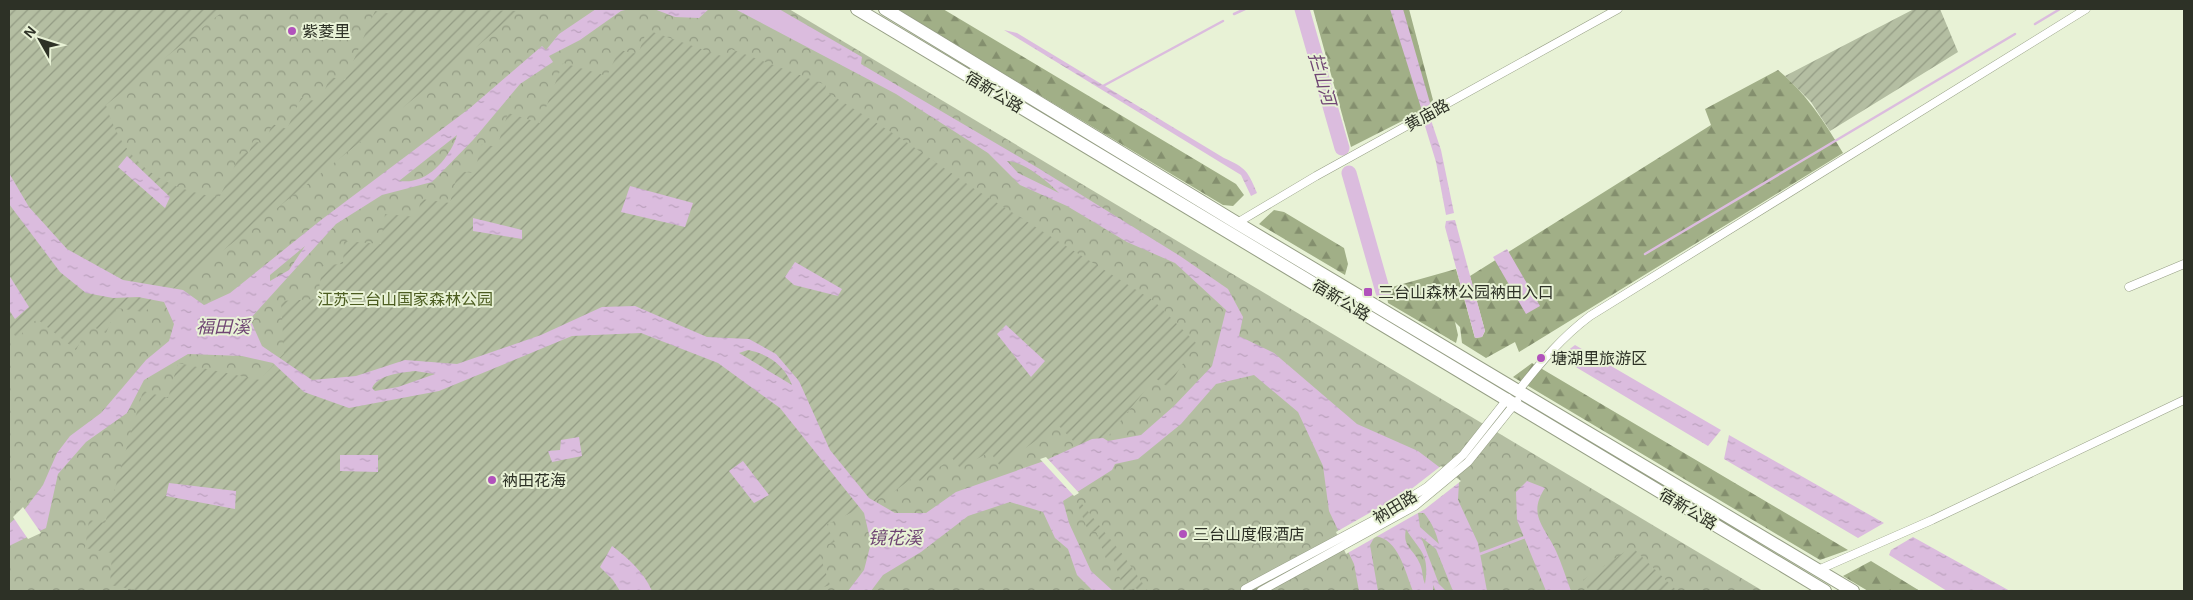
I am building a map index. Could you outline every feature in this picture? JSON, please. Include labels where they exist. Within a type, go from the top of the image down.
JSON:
[{"type":"highway","name":"宿新公路","points":[[857,9],[1825,591]]},
{"type":"highway","name":"宿新公路","points":[[886,9],[1236,223],[1519,390],[1853,591]]},
{"type":"street","name":"黄庙路","points":[[1236,223],[1325,171],[1618,9]]},
{"type":"street","name":"衲田路","points":[[1246,590],[1415,506],[1468,462],[1545,356],[1569,332],[1590,316],[2086,9]]},
{"type":"street","points":[[2129,287],[2184,264]]},
{"type":"street","points":[[1818,570],[1939,516],[2184,400]]},
{"type":"street","name":"衲田路","points":[[1261,591],[1427,487],[1463,455],[1511,402]]},
{"type":"green space","name":"江苏三台山国家森林公园","points":[[9,9],[789,9],[1763,591],[9,591]]},
{"type":"green space","points":[[9,9],[226,9],[106,105],[123,143],[147,170],[179,187],[219,198],[242,151],[249,153],[253,141],[265,144],[272,124],[287,129],[301,98],[320,102],[330,77],[345,80],[375,11],[391,14],[393,9],[519,11],[380,126],[144,312],[117,308],[106,333],[89,325],[76,350],[37,319],[17,338],[9,329]]},
{"type":"green space","points":[[896,9],[943,9],[1236,184],[1244,195],[1233,206],[1223,205]]},
{"type":"green space","points":[[1313,9],[1409,9],[1433,100],[1422,111],[1351,147]]},
{"type":"green space","points":[[1914,9],[1940,9],[1958,52],[1830,131],[1811,102],[1785,76]]},
{"type":"green space","points":[[647,30],[727,58],[731,49],[826,85],[825,91],[899,137],[973,188],[1154,301],[1196,343],[1168,387],[1155,378],[1106,439],[1092,439],[1078,446],[1058,425],[1000,466],[990,452],[960,468],[952,458],[920,481],[915,476],[895,491],[826,525],[835,542],[817,547],[830,585],[811,591],[141,591],[110,585],[112,553],[85,548],[89,520],[105,523],[143,391],[168,398],[178,363],[260,380],[284,353],[281,301],[317,299],[323,265],[343,264],[344,241],[381,244],[385,214],[417,217],[421,199],[450,203],[458,171],[474,173],[482,144],[497,147],[508,113],[540,123],[563,63],[607,76],[619,50],[638,54]]},
{"type":"green space","points":[[1778,70],[1814,108],[1843,153],[1519,352],[1515,342],[1486,358],[1462,343],[1460,327],[1455,322],[1458,335],[1456,343],[1388,303],[1387,296],[1392,287],[1456,269],[1475,338],[1482,337],[1485,331],[1470,276],[1711,125],[1705,109]]},
{"type":"green space","points":[[1274,210],[1284,212],[1344,248],[1348,264],[1345,275],[1259,224]]},
{"type":"green space","points":[[1532,363],[1848,550],[1820,560],[1513,377]]},
{"type":"green space","points":[[1082,504],[1123,555],[1148,591],[1138,591],[1136,588],[1124,591],[1114,560],[1107,562],[1096,531],[1089,533],[1078,505]]},
{"type":"green space","points":[[1632,547],[1677,591],[1589,591],[1583,580]]},
{"type":"green space","points":[[1871,561],[1920,591],[1868,591],[1843,576]]},
{"type":"water","points":[[596,9],[629,9],[621,11],[580,40],[549,56],[553,62],[520,84],[473,140],[432,182],[382,195],[336,224],[250,319],[262,346],[312,380],[356,376],[405,360],[457,364],[541,335],[602,307],[635,306],[707,337],[749,339],[776,354],[799,381],[830,450],[869,498],[895,513],[926,513],[956,492],[1044,461],[1092,439],[1103,438],[1108,441],[1141,435],[1174,406],[1212,366],[1226,310],[1175,263],[1127,242],[1067,206],[1020,185],[988,153],[896,94],[735,9],[755,9],[764,19],[791,33],[787,20],[771,9],[779,9],[862,57],[861,64],[1038,168],[1180,256],[1228,289],[1243,317],[1239,336],[1274,353],[1357,424],[1418,451],[1459,482],[1458,500],[1478,543],[1487,591],[1453,591],[1436,549],[1421,537],[1439,584],[1446,591],[1436,591],[1433,585],[1433,591],[1413,591],[1404,566],[1395,550],[1383,538],[1375,536],[1370,545],[1378,591],[1359,591],[1354,564],[1329,511],[1323,466],[1298,412],[1254,375],[1216,384],[1181,424],[1138,459],[1115,464],[1112,470],[1063,501],[1069,523],[1091,571],[1113,591],[1093,591],[1077,575],[1068,549],[1055,538],[1043,512],[1010,502],[968,516],[921,552],[883,575],[871,591],[848,591],[864,570],[871,543],[864,513],[780,408],[718,363],[641,333],[572,336],[439,391],[349,408],[304,392],[273,363],[242,356],[188,354],[144,380],[127,413],[86,442],[58,474],[46,528],[9,546],[9,524],[22,513],[43,485],[57,453],[70,436],[101,413],[146,360],[169,341],[174,324],[164,302],[138,297],[113,298],[86,293],[60,272],[9,204],[9,173],[29,207],[67,249],[123,280],[183,290],[204,305],[230,293],[321,220],[470,108],[542,46],[546,50],[559,34]],"holes":[[[457,135],[447,156],[429,174],[411,181],[399,181]],[[1007,161],[1027,168],[1041,177],[1059,193],[1018,173]],[[305,246],[289,270],[270,281],[270,275]],[[748,350],[763,354],[781,367],[792,385],[739,353]],[[415,371],[435,374],[398,387],[375,391],[372,388],[375,383],[385,377]],[[1418,513],[1424,513],[1427,517],[1439,544],[1420,527]],[[1406,529],[1425,559],[1425,584],[1418,559],[1406,540]]]},
{"type":"water","points":[[654,9],[709,9],[699,18],[675,17]]},
{"type":"water","points":[[1390,9],[1403,9],[1430,103],[1428,110],[1422,111]]},
{"type":"water","points":[[1004,30],[1017,33],[1242,168],[1251,180],[1257,193],[1251,196],[1241,175]]},
{"type":"water","points":[[1431,120],[1441,150],[1454,213],[1446,215],[1436,162],[1425,126],[1426,121]]},
{"type":"water","points":[[127,156],[170,197],[165,208],[118,167]]},
{"type":"water","points":[[630,186],[693,203],[685,227],[621,212]]},
{"type":"water","points":[[473,218],[522,230],[522,239],[473,231]]},
{"type":"water","points":[[1455,220],[1485,331],[1482,337],[1475,338],[1445,227],[1446,221]]},
{"type":"water","points":[[1507,249],[1540,306],[1526,314],[1493,257]]},
{"type":"water","points":[[795,262],[842,289],[838,296],[794,285],[785,277]]},
{"type":"water","points":[[9,275],[29,307],[15,319],[9,310]]},
{"type":"water","points":[[1006,325],[1045,361],[1031,377],[997,334]]},
{"type":"water","points":[[1575,345],[1721,430],[1708,446],[1559,357]]},
{"type":"water","points":[[1729,435],[1884,523],[1858,538],[1724,459]]},
{"type":"water","points":[[579,437],[582,456],[552,462],[548,451],[560,450],[561,440]]},
{"type":"water","points":[[340,455],[378,455],[378,472],[340,471]]},
{"type":"water","points":[[743,461],[769,495],[754,503],[729,471]]},
{"type":"water","points":[[1527,481],[1545,488],[1538,506],[1540,521],[1558,556],[1571,591],[1546,591],[1517,520],[1516,492]]},
{"type":"water","points":[[169,483],[236,491],[235,509],[166,496]]},
{"type":"water","points":[[1913,537],[2010,591],[1947,591],[1889,555],[1891,550]]},
{"type":"water","points":[[612,546],[635,566],[652,591],[620,591],[613,580],[600,567]]},
{"type":"pier","points":[[1046,457],[1079,493],[1074,496],[1040,459]]},
{"type":"pier","points":[[1441,466],[1461,481],[1425,509],[1346,554],[1336,532],[1410,490]]},
{"type":"pier","points":[[23,507],[41,533],[28,539],[13,517]]},
{"type":"waterway","points":[[760,9],[806,36]]},
{"type":"waterway","points":[[1234,14],[1245,9]]},
{"type":"waterway","name":"拦山河","points":[[1302,9],[1342,148]]},
{"type":"waterway","points":[[2035,24],[2060,9]]},
{"type":"waterway","points":[[1103,86],[1223,21]]},
{"type":"waterway","points":[[1645,254],[2015,34]]},
{"type":"waterway","name":"拦山河","points":[[1349,173],[1383,292]]},
{"type":"waterway","points":[[1480,554],[1525,537]]},
{"type":"place","name":"紫菱里","points":[[292,31]]},
{"type":"place","name":"三台山森林公园衲田入口","points":[[1368,292]]},
{"type":"place","name":"塘湖里旅游区","points":[[1541,358]]},
{"type":"place","name":"衲田花海","points":[[492,480]]},
{"type":"place","name":"三台山度假酒店","points":[[1183,534]]},
{"type":"water label","name":"福田溪","points":[[223,327]]},
{"type":"water label","name":"镜花溪","points":[[895,538]]}]
